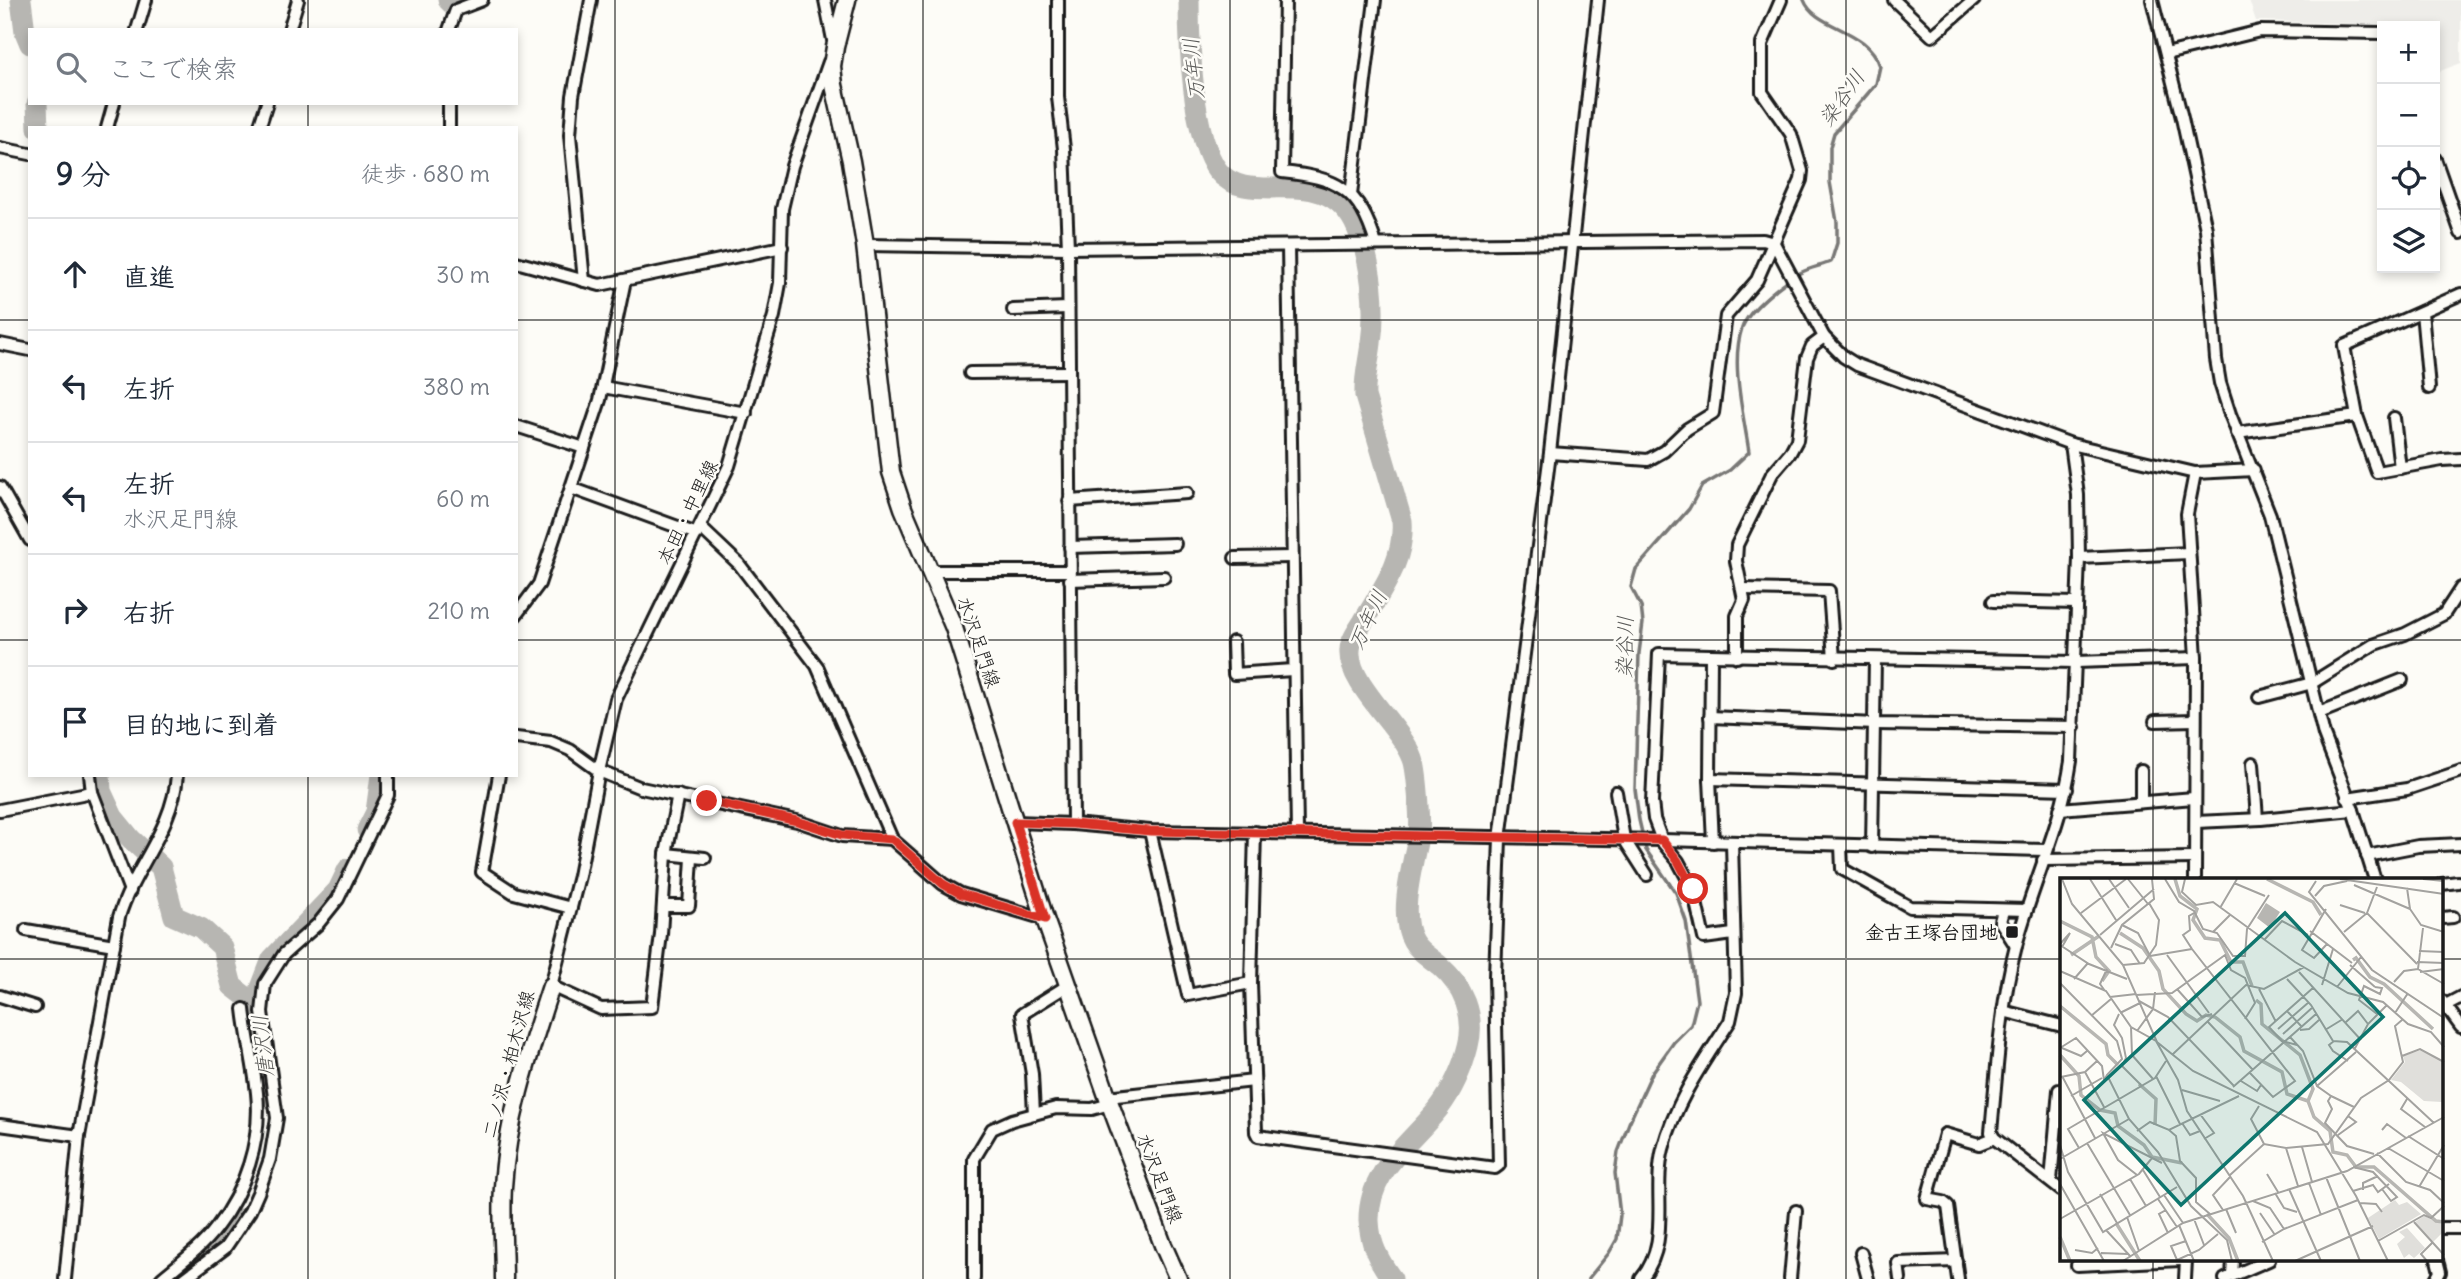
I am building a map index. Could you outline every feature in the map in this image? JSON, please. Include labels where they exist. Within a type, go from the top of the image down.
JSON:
[{"type":"main road","name":"水沢足門線","points":[[847,0],[835,47],[834,85],[866,245],[891,472],[903,508],[954,628],[1045,919],[1108,1100],[1178,1279]]},
{"type":"main road","name":"二ノ沢・柏木沢線","points":[[504,1279],[503,1188],[507,1147],[526,1066],[551,986]]},
{"type":"street","points":[[138,28],[146,0]]},
{"type":"street","points":[[290,28],[298,0]]},
{"type":"street","points":[[451,28],[456,10],[482,0]]},
{"type":"street","points":[[584,281],[570,135],[573,96],[591,0]]},
{"type":"street","points":[[825,0],[835,47]]},
{"type":"street","points":[[1058,0],[1058,97],[1064,149],[1068,248],[1073,824]]},
{"type":"street","points":[[1285,0],[1282,172],[1324,178],[1351,195],[1365,215],[1376,244]]},
{"type":"street","points":[[1351,195],[1376,0]]},
{"type":"street","points":[[1255,832],[1251,983],[1258,1136],[1495,1168],[1499,1165],[1496,976],[1500,839],[1550,453],[1598,0]]},
{"type":"street","points":[[1550,453],[1648,460],[1664,451],[1687,429],[1710,417],[1715,409],[1726,316],[1757,280],[1801,180],[1802,171],[1790,134],[1762,92],[1762,44],[1781,0]]},
{"type":"street","points":[[1894,0],[1933,36],[1974,0]]},
{"type":"street","points":[[2152,0],[2206,229],[2218,371],[2237,433],[2270,515],[2324,735],[2353,810],[2374,878]]},
{"type":"street","points":[[2166,54],[2260,31],[2377,33]]},
{"type":"street","name":"本田・中里線","points":[[551,986],[571,908],[616,699],[729,466],[774,316],[780,283],[782,209],[792,166],[835,47]]},
{"type":"street","points":[[108,126],[113,105]]},
{"type":"street","points":[[260,126],[266,105]]},
{"type":"street","points":[[449,105],[449,126]]},
{"type":"street","points":[[0,148],[28,154]]},
{"type":"street","points":[[2440,173],[2461,233]]},
{"type":"street","points":[[866,245],[1068,248],[1763,240],[1774,243],[1824,337],[1844,357],[1857,365],[2071,444],[2195,473],[2254,470]]},
{"type":"street","points":[[1288,246],[1297,832]]},
{"type":"street","points":[[518,263],[600,285],[782,247]]},
{"type":"street","points":[[518,612],[539,583],[584,448],[603,387],[625,280]]},
{"type":"street","points":[[2461,294],[2344,346],[2357,416],[2377,472],[2461,459]]},
{"type":"street","points":[[1013,310],[1067,308]]},
{"type":"street","points":[[2422,312],[2429,388]]},
{"type":"street","points":[[1737,657],[1737,616],[1744,600],[1736,561],[1737,545],[1772,474],[1797,440],[1807,358],[1812,346],[1824,337]]},
{"type":"street","points":[[0,344],[28,349]]},
{"type":"street","points":[[971,373],[1068,372]]},
{"type":"street","points":[[603,387],[746,413]]},
{"type":"street","points":[[2237,433],[2357,416]]},
{"type":"street","points":[[2394,418],[2400,468]]},
{"type":"street","points":[[518,427],[584,448]]},
{"type":"street","points":[[2060,1189],[1994,1138],[1991,1132],[2003,1011],[2016,946],[2067,789],[2074,727],[2079,558],[2078,495],[2071,444]]},
{"type":"street","points":[[2195,473],[2187,514],[2196,658],[2195,878]]},
{"type":"street","points":[[0,487],[28,536]]},
{"type":"street","points":[[571,488],[698,531],[739,564],[817,666],[892,839],[943,884],[961,894],[1045,919]]},
{"type":"street","points":[[1069,501],[1187,493]]},
{"type":"street","points":[[1070,547],[1175,544]]},
{"type":"street","points":[[2079,558],[2189,553]]},
{"type":"street","points":[[1235,558],[1291,557]]},
{"type":"street","points":[[930,571],[1164,577]]},
{"type":"street","points":[[2259,697],[2312,683],[2372,645],[2405,634],[2444,614],[2461,588]]},
{"type":"street","points":[[1743,589],[1829,591],[1834,659]]},
{"type":"street","points":[[1993,601],[2076,603]]},
{"type":"street","points":[[1233,642],[1234,674],[1293,670]]},
{"type":"street","points":[[1733,934],[1703,938],[1693,889],[1682,867],[1657,840],[1652,802],[1659,654],[2076,662],[2196,658]]},
{"type":"street","points":[[1711,656],[1710,779],[1713,842]]},
{"type":"street","points":[[1872,847],[1875,659]]},
{"type":"street","points":[[2319,713],[2402,680]]},
{"type":"street","points":[[1710,717],[1876,724],[2074,727]]},
{"type":"street","points":[[2155,721],[2195,720]]},
{"type":"street","points":[[518,738],[551,743],[570,750],[599,771],[641,788],[797,821],[842,835],[892,839]]},
{"type":"street","points":[[2253,763],[2257,819]]},
{"type":"street","points":[[2141,771],[2141,802]]},
{"type":"street","points":[[2347,798],[2407,789],[2461,771]]},
{"type":"street","points":[[90,777],[92,792],[130,891]]},
{"type":"street","points":[[65,1279],[79,1136],[123,904],[166,822],[176,792],[177,777]]},
{"type":"street","points":[[184,1279],[225,1248],[250,1211],[258,1193],[270,1159],[277,1118],[262,1012],[265,984],[284,954],[318,924],[338,899],[388,795],[388,777]]},
{"type":"street","points":[[499,777],[482,872],[514,893],[571,908]]},
{"type":"street","points":[[1710,779],[2067,789]]},
{"type":"street","points":[[0,810],[92,792]]},
{"type":"street","points":[[1616,792],[1630,839],[1647,875]]},
{"type":"street","points":[[551,986],[601,1009],[652,1007],[666,854],[678,794]]},
{"type":"street","points":[[2060,808],[2194,798]]},
{"type":"street","points":[[2196,822],[2353,810]]},
{"type":"street","points":[[1015,822],[1150,831],[1297,832],[1500,839],[1630,839],[2195,858]]},
{"type":"street","points":[[1150,831],[1188,995],[1251,983]]},
{"type":"street","points":[[1641,1279],[1654,1258],[1658,1244],[1662,1153],[1669,1131],[1681,1099],[1730,1021],[1734,1008],[1736,978],[1732,842]]},
{"type":"street","points":[[2368,856],[2418,846],[2461,844]]},
{"type":"street","points":[[1841,845],[1842,869],[1910,907],[2027,910]]},
{"type":"street","points":[[666,854],[705,858]]},
{"type":"street","points":[[663,906],[689,906],[692,858]]},
{"type":"street","points":[[2444,884],[2458,882]]},
{"type":"street","points":[[2003,911],[2000,921],[2016,946]]},
{"type":"street","points":[[26,930],[114,945]]},
{"type":"street","points":[[1034,1114],[1032,1074],[1021,1013],[1069,984]]},
{"type":"street","points":[[0,996],[35,1007]]},
{"type":"street","points":[[2444,1004],[2461,997]]},
{"type":"street","points":[[2444,1005],[2461,1027]]},
{"type":"street","points":[[161,1279],[196,1250],[216,1228],[245,1178],[253,1153],[258,1122],[257,1093],[244,1009]]},
{"type":"street","points":[[2003,1011],[2060,1025]]},
{"type":"street","points":[[974,1279],[974,1159],[992,1129],[1012,1120],[1056,1108],[1092,1109],[1108,1100],[1254,1081]]},
{"type":"street","points":[[2051,1181],[2059,1090]]},
{"type":"street","points":[[0,1125],[79,1136]]},
{"type":"street","points":[[1958,1279],[1948,1206],[1943,1202],[1927,1199],[1945,1134],[1979,1144],[1994,1138]]},
{"type":"street","points":[[1790,1279],[1796,1211]]},
{"type":"street","points":[[1861,1253],[1868,1279]]},
{"type":"street","points":[[1900,1279],[1898,1263],[1956,1261]]},
{"type":"street","points":[[2077,1262],[2077,1279]]},
{"type":"street","points":[[2228,1278],[2264,1262]]},
{"type":"street","points":[[2436,1279],[2440,1272],[2438,1262]]},
{"type":"shaded area","points":[[2249,0],[2461,0],[2461,63],[2440,71],[2440,21],[2377,21],[2377,24],[2256,21]]},
{"type":"waterway","points":[[21,0],[28,39]]},
{"type":"waterway","points":[[448,0],[456,8]]},
{"type":"waterway","name":"万年川","points":[[1189,0],[1191,64],[1197,113],[1209,156],[1218,171],[1232,182],[1249,187],[1308,189],[1327,195],[1343,207],[1357,228],[1372,285],[1373,315],[1365,396],[1402,521],[1402,535],[1391,574],[1351,643],[1351,663],[1365,691],[1398,733],[1413,759],[1419,832],[1408,888],[1408,930],[1418,948],[1448,974],[1461,992],[1466,1002],[1470,1024],[1466,1054],[1453,1086],[1439,1108],[1393,1159],[1375,1187],[1371,1203],[1370,1230],[1379,1259],[1392,1279]]},
{"type":"waterway","name":"染谷川","points":[[1588,1279],[1617,1239],[1620,1215],[1615,1173],[1618,1152],[1629,1123],[1652,1073],[1674,1042],[1691,1025],[1697,1001],[1686,921],[1676,893],[1646,850],[1639,820],[1635,789],[1639,653],[1643,623],[1641,606],[1631,587],[1636,569],[1689,509],[1702,486],[1730,470],[1749,452],[1741,406],[1737,358],[1742,328],[1751,313],[1785,283],[1804,271],[1831,262],[1837,243],[1837,222],[1830,182],[1830,147],[1834,133],[1876,84],[1880,66],[1874,53],[1865,44],[1819,17],[1810,10],[1804,0]]},
{"type":"waterway","points":[[37,105],[38,126]]},
{"type":"waterway","points":[[100,777],[101,791],[113,817],[131,839],[161,867],[174,916],[201,928],[222,947],[232,986],[259,1007]]},
{"type":"waterway","name":"唐沢川","points":[[367,830],[376,812],[381,777]]},
{"type":"waterway","name":"唐沢川","points":[[269,1098],[258,1027],[259,993],[272,959],[338,890],[348,869]]},
{"type":"waterway","name":"唐沢川","points":[[177,1279],[220,1244],[241,1219]]},
{"type":"place","name":"金古王塚台団地","points":[[2012,932]]},
{"type":"route","points":[[707,801],[797,821],[842,835],[892,839],[943,884],[961,894],[1045,919],[1015,822],[1150,831],[1662,840],[1678,861],[1693,889]]}]
